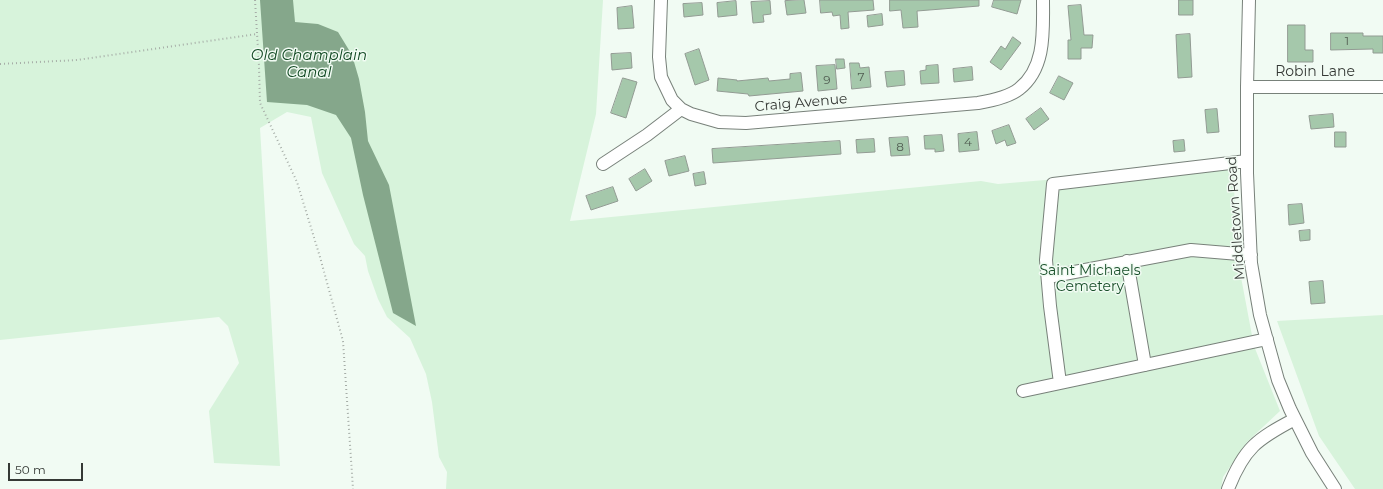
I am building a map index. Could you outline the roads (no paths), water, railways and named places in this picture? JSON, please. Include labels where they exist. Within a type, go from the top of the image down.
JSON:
[{"type":"street","points":[[604,164],[647,135],[681,109],[672,100],[661,77],[658,57],[661,0]]},
{"type":"street","name":"Craig Avenue","points":[[681,109],[691,114],[719,122],[746,122],[978,103],[994,100],[1018,90],[1030,78],[1035,69],[1043,40],[1043,0]]},
{"type":"street","name":"Middletown Road","points":[[1249,0],[1247,161],[1251,255],[1260,315],[1278,380],[1312,453],[1335,489]]},
{"type":"street","name":"Robin Lane","points":[[1247,87],[1383,87]]},
{"type":"street","points":[[1060,383],[1046,260],[1052,184],[1247,161]]},
{"type":"street","points":[[1048,277],[1192,250],[1251,255]]},
{"type":"street","points":[[1127,262],[1145,365]]},
{"type":"street","points":[[1023,391],[1267,339]]},
{"type":"street","points":[[1228,489],[1234,473],[1247,451],[1260,438],[1295,419]]},
{"type":"water","name":"Old Champlain Canal","points":[[260,0],[293,0],[295,22],[318,24],[338,32],[352,55],[359,79],[368,141],[389,185],[416,326],[393,313],[363,195],[351,138],[336,115],[307,105],[267,102]]},
{"type":"park label","name":"Saint Michaels Cemetery","points":[[1090,280]]}]
